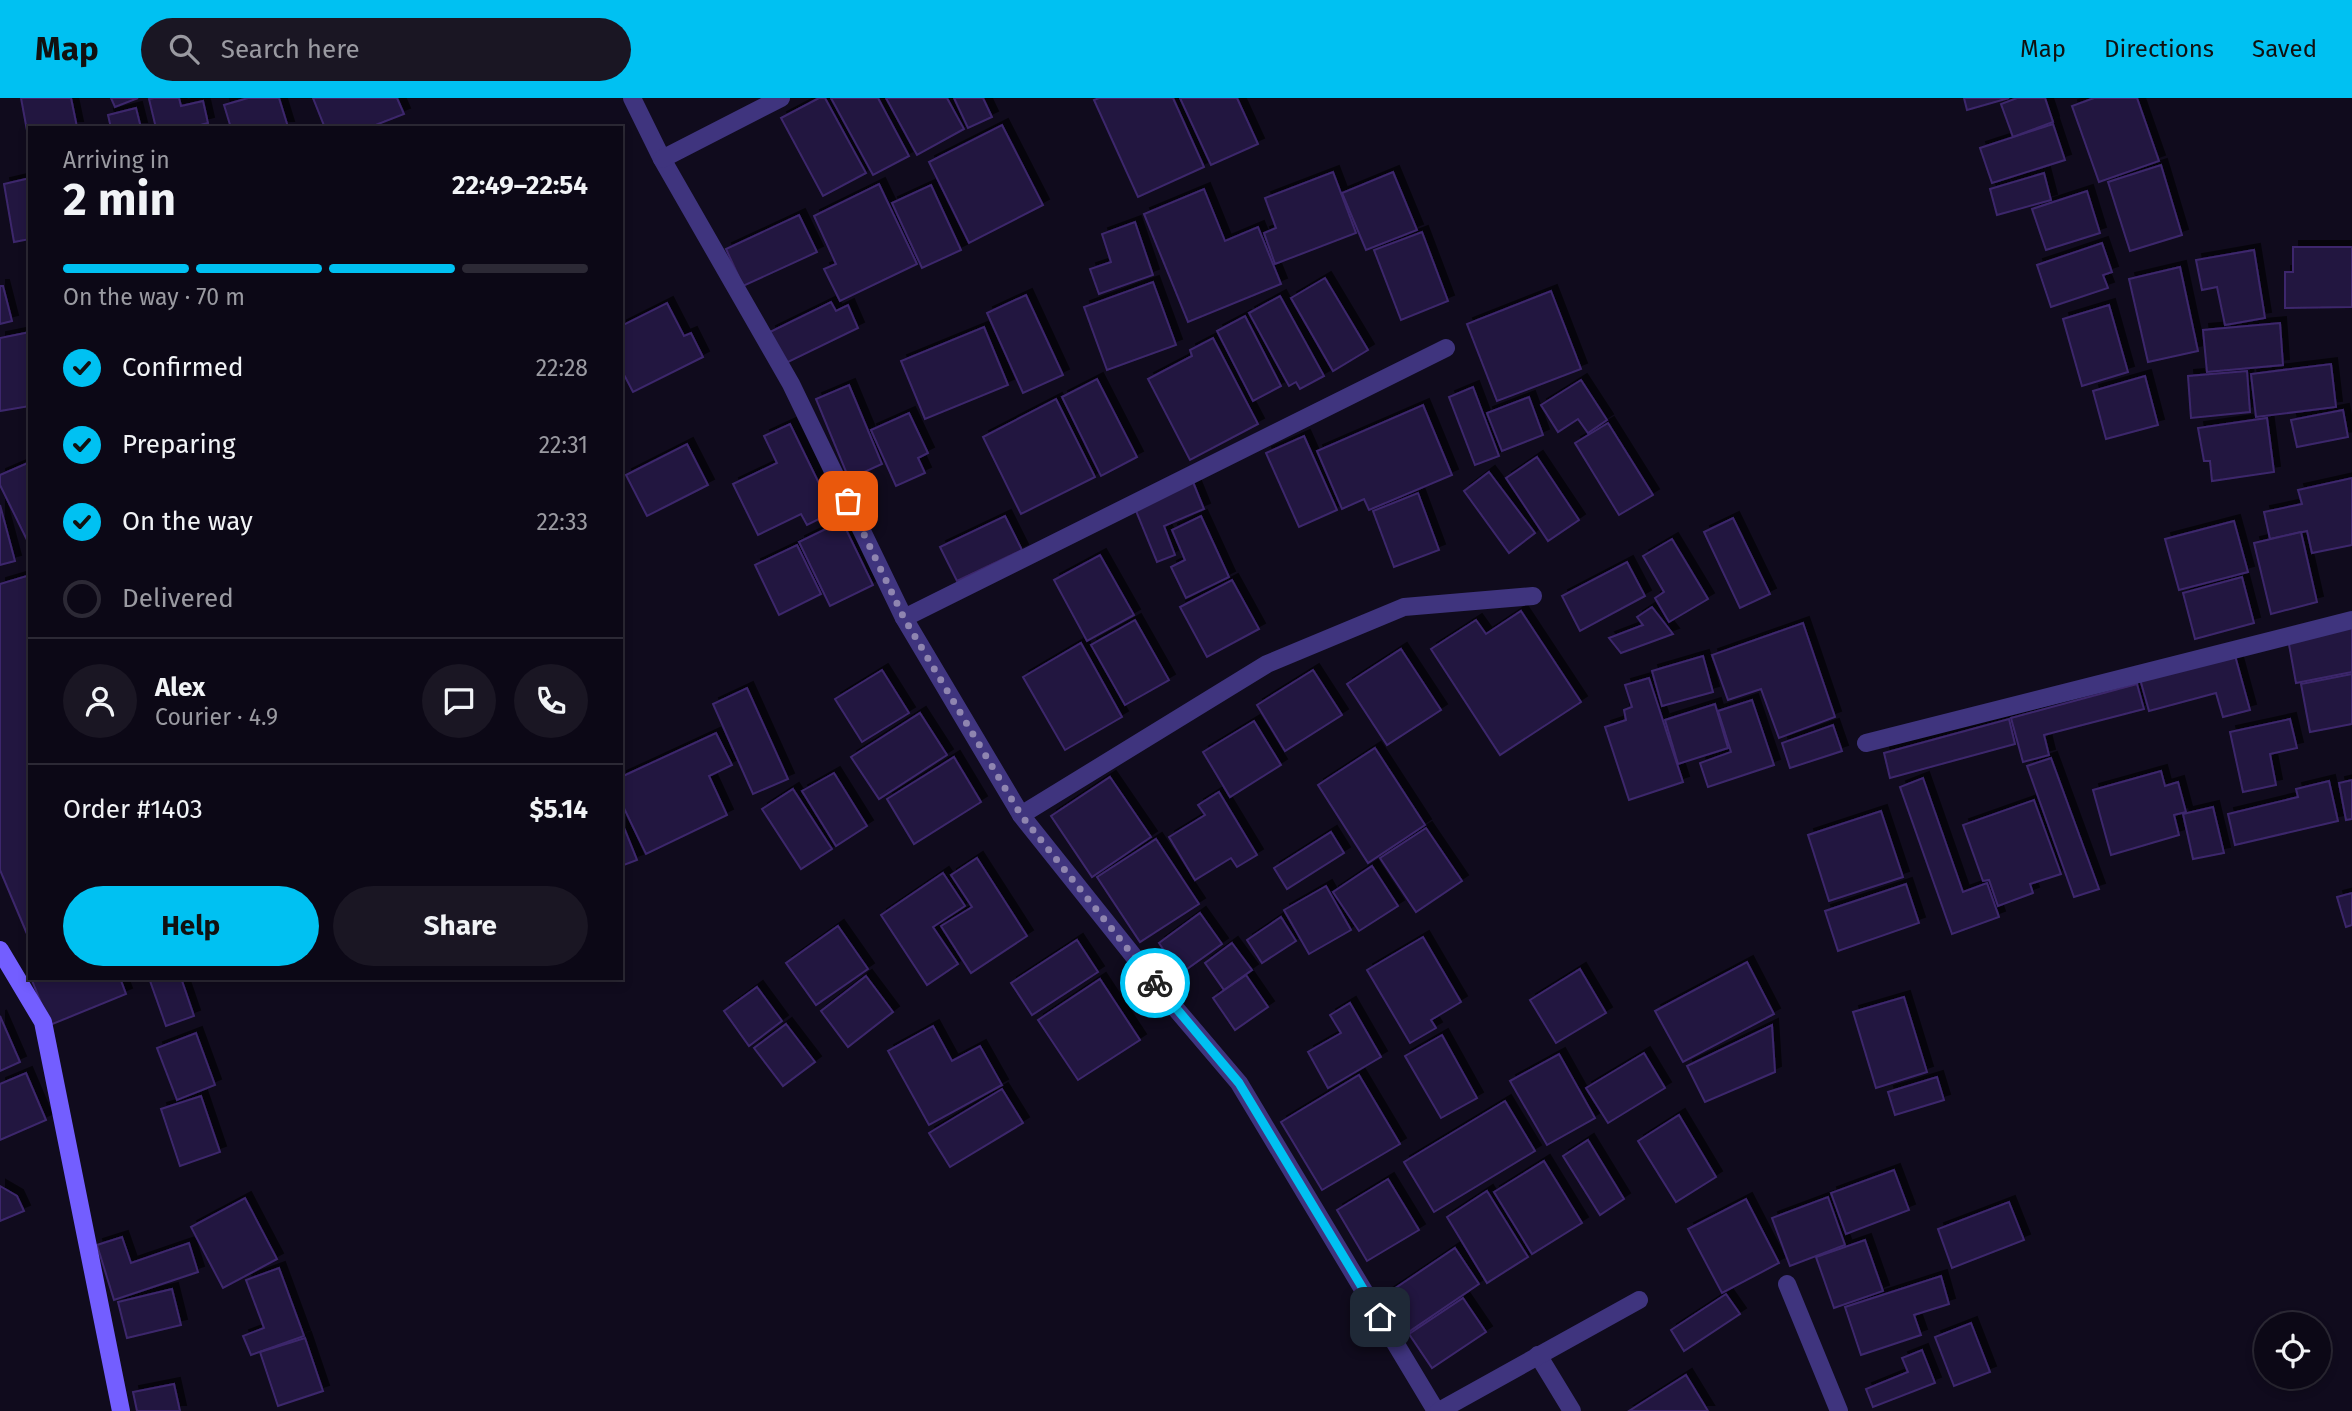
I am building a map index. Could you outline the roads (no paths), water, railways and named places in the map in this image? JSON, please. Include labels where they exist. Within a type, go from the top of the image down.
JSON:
[{"type":"street","points":[[632,98],[662,159],[791,384],[904,618],[1021,815],[1171,1003],[1239,1083],[1437,1411],[1639,1300]]},
{"type":"street","points":[[662,159],[781,98]]},
{"type":"street","points":[[904,618],[1446,348]]},
{"type":"street","points":[[1021,815],[1268,664],[1404,607],[1533,596]]},
{"type":"street","points":[[1866,743],[2352,620]]},
{"type":"street","points":[[0,950],[43,1023],[121,1411]]},
{"type":"street","points":[[1787,1284],[1839,1411]]},
{"type":"street","points":[[1538,1355],[1572,1411]]}]
